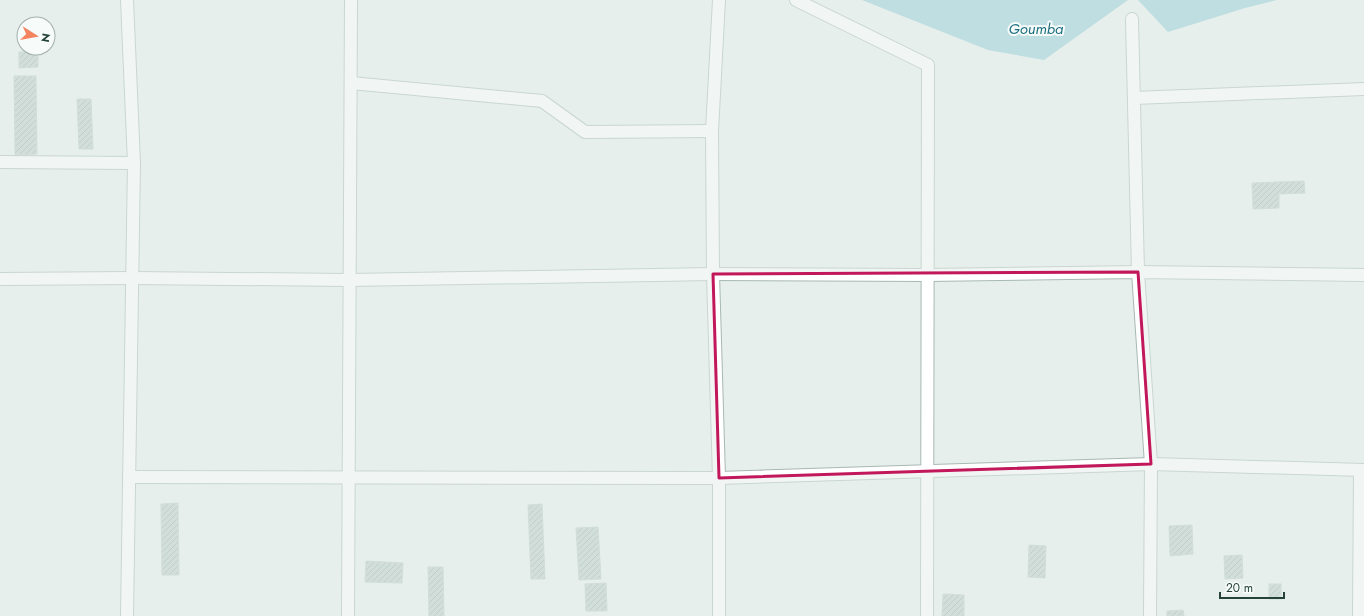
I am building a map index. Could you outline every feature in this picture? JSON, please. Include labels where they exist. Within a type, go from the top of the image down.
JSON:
[{"type":"street","points":[[127,0],[134,163],[127,616]]},
{"type":"street","points":[[348,616],[351,0]]},
{"type":"street","points":[[718,0],[712,131],[713,274],[719,478],[719,616]]},
{"type":"street","points":[[796,0],[928,65],[927,616]]},
{"type":"street","points":[[1132,19],[1138,272],[1151,464],[1150,616]]},
{"type":"street","points":[[350,83],[542,101],[586,132],[712,131]]},
{"type":"street","points":[[1134,98],[1364,89]]},
{"type":"street","points":[[0,162],[134,163]]},
{"type":"street","points":[[0,279],[132,278],[350,280],[713,274],[927,276],[1138,272],[1364,274]]},
{"type":"street","points":[[129,477],[348,476],[719,478],[1151,464],[1362,470],[1359,616]]},
{"type":"highlighted area","points":[[1138,272],[1151,464],[719,478],[713,274]]},
{"type":"water","name":"Goumba","points":[[862,0],[1128,0],[1044,60],[988,50]]},
{"type":"water","points":[[1138,0],[1277,0],[1245,8],[1168,32]]},
{"type":"building","points":[[19,56],[38,56],[38,67],[19,68]]},
{"type":"building","points":[[14,76],[36,76],[37,154],[15,155]]},
{"type":"building","points":[[77,99],[91,99],[93,149],[79,149]]},
{"type":"building","points":[[1304,181],[1305,193],[1279,194],[1279,208],[1253,209],[1252,183]]},
{"type":"building","points":[[178,503],[179,575],[162,575],[161,504]]},
{"type":"building","points":[[542,504],[545,579],[531,579],[528,505]]},
{"type":"building","points":[[1192,525],[1193,554],[1170,556],[1169,526]]},
{"type":"building","points":[[598,527],[601,579],[579,580],[576,528]]},
{"type":"building","points":[[1029,545],[1046,546],[1045,578],[1028,577]]},
{"type":"building","points":[[1242,555],[1243,578],[1225,579],[1224,556]]},
{"type":"building","points":[[366,561],[403,563],[402,583],[365,582]]},
{"type":"building","points":[[428,567],[443,567],[444,616],[429,616]]},
{"type":"building","points":[[606,583],[607,611],[586,611],[585,584]]},
{"type":"building","points":[[1269,584],[1281,584],[1281,599],[1269,599]]},
{"type":"building","points":[[943,594],[964,595],[964,616],[942,616]]},
{"type":"building","points":[[1183,610],[1184,616],[1167,616],[1167,611]]}]
